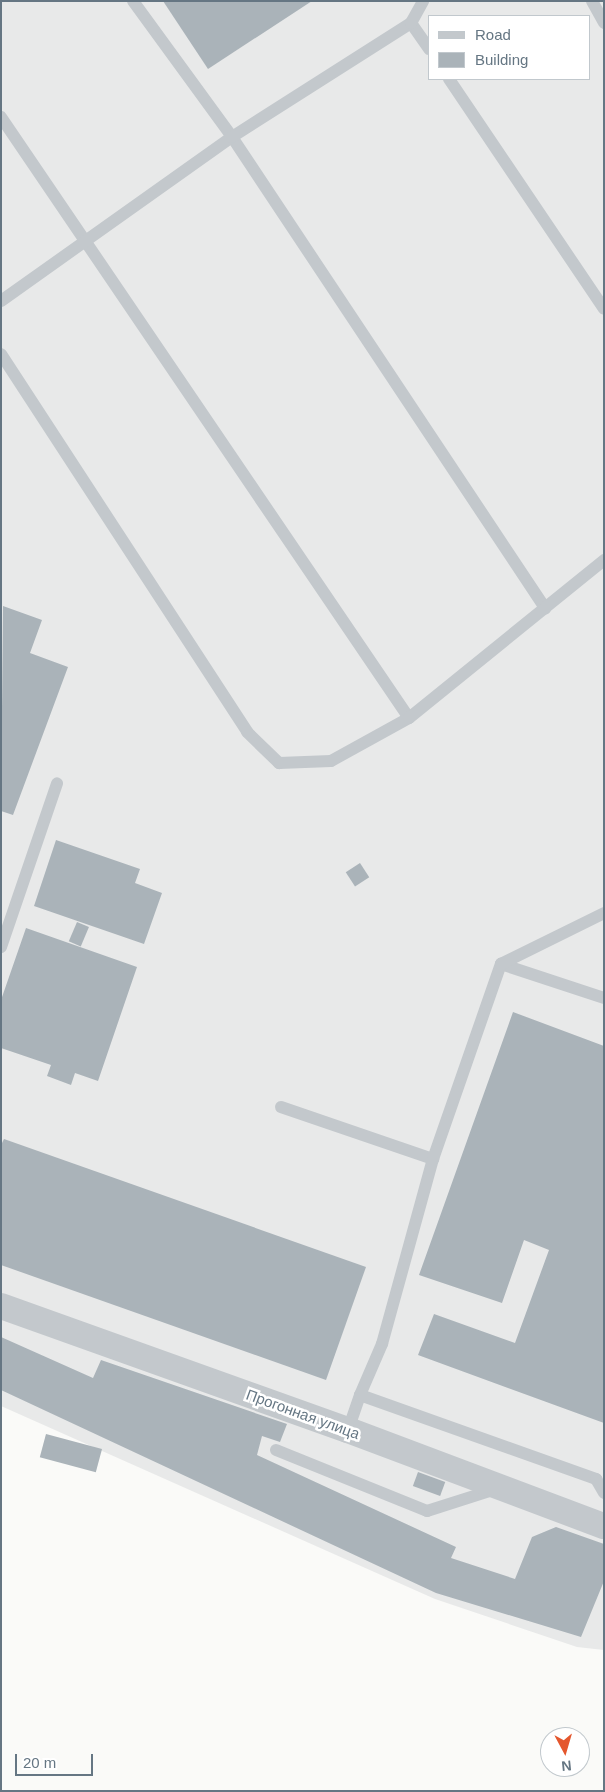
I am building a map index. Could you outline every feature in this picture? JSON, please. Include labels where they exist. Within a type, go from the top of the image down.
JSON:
[{"type":"street","name":"Прогонная улица","points":[[1,1306],[348,1430],[604,1526]]},
{"type":"lane","points":[[133,1],[232,137],[545,608]]},
{"type":"lane","points":[[1,300],[232,137],[411,22],[423,1]]},
{"type":"lane","points":[[592,1],[604,23]]},
{"type":"lane","points":[[411,22],[428,48]]},
{"type":"lane","points":[[450,80],[604,309]]},
{"type":"lane","points":[[1,116],[410,718]]},
{"type":"lane","points":[[1,354],[247,732],[279,763],[331,761],[410,718],[604,560]]},
{"type":"lane","points":[[1,947],[57,783]]},
{"type":"lane","points":[[348,1430],[360,1395],[382,1344],[433,1159],[501,964],[604,913]]},
{"type":"lane","points":[[501,964],[604,998]]},
{"type":"lane","points":[[281,1107],[433,1159]]},
{"type":"lane","points":[[360,1395],[596,1480],[604,1493]]},
{"type":"lane","points":[[276,1450],[427,1511],[501,1487]]},
{"type":"shaded area","points":[[1,1],[604,1],[604,1650],[577,1647],[435,1599],[1,1406]]},
{"type":"building","points":[[163,1],[312,1],[208,69]]},
{"type":"building","points":[[3,606],[42,620],[30,653],[68,667],[13,815],[1,811]]},
{"type":"building","points":[[56,840],[140,869],[135,883],[162,893],[144,944],[34,906]]},
{"type":"building","points":[[360,863],[369,877],[355,887],[346,872]]},
{"type":"building","points":[[77,922],[89,927],[81,946],[69,941]]},
{"type":"building","points":[[26,928],[137,967],[98,1081],[75,1073],[71,1085],[47,1076],[51,1065],[1,1048],[1,1000]]},
{"type":"building","points":[[513,1012],[604,1046],[604,1423],[418,1355],[434,1314],[515,1343],[549,1250],[524,1240],[502,1303],[419,1275]]},
{"type":"building","points":[[4,1139],[366,1267],[326,1380],[1,1265],[1,1145]]},
{"type":"building","points":[[1,1337],[93,1378],[101,1360],[287,1424],[280,1442],[262,1436],[257,1455],[456,1547],[451,1558],[515,1579],[532,1537],[556,1527],[604,1544],[604,1581],[581,1637],[436,1593],[1,1390]]},
{"type":"building","points":[[46,1434],[102,1449],[96,1472],[40,1457]]},
{"type":"building","points":[[418,1472],[445,1482],[440,1496],[413,1486]]}]
